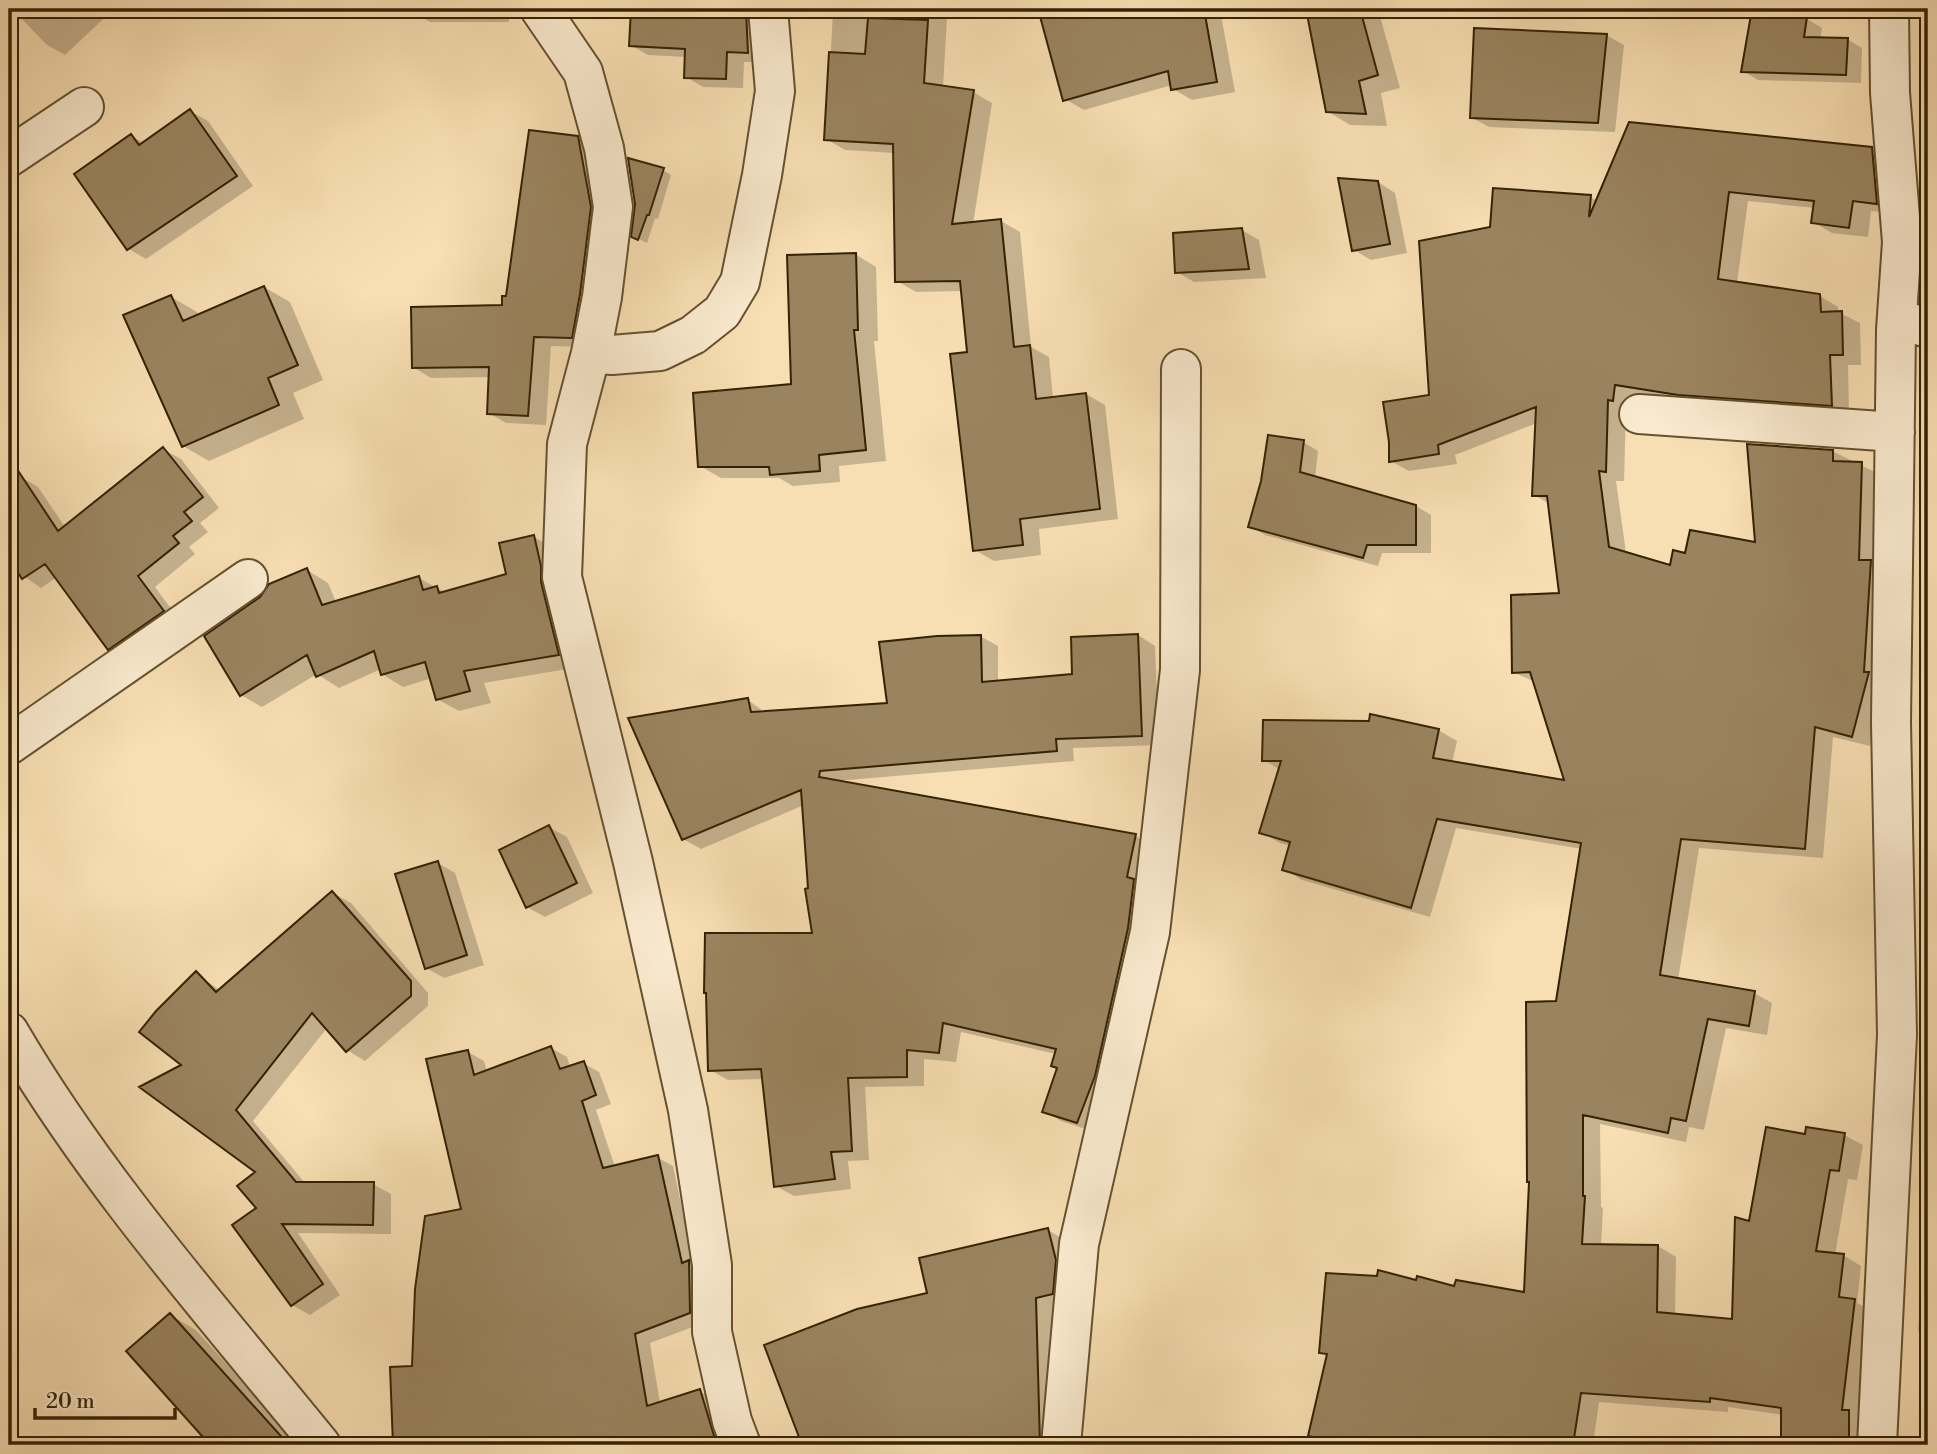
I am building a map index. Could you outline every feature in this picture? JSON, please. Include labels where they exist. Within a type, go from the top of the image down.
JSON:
[{"type":"street","points":[[540,9],[583,72],[597,120],[613,206],[602,297],[591,353],[567,444],[562,577],[633,862],[688,1110],[712,1265],[712,1332],[732,1421],[741,1445]]},
{"type":"street","points":[[591,353],[612,355],[660,351],[693,335],[722,312],[740,282],[762,174],[775,91],[768,9]]},
{"type":"street","points":[[1877,1445],[1897,1035],[1891,722],[1895,432],[1913,323],[1902,242],[1890,93],[1889,9]]},
{"type":"street","points":[[9,157],[84,107]]},
{"type":"street","points":[[1060,1445],[1079,1244],[1150,932],[1179,684],[1181,369]]},
{"type":"street","points":[[1639,414],[1895,432]]},
{"type":"street","points":[[9,745],[248,579]]},
{"type":"street","points":[[9,1032],[99,1167],[321,1445]]},
{"type":"building","points":[[631,9],[746,9],[748,53],[727,52],[726,79],[684,78],[685,49],[629,46]]},
{"type":"building","points":[[1038,9],[1204,9],[1217,82],[1171,90],[1168,71],[1063,101]]},
{"type":"building","points":[[1306,9],[1360,9],[1378,75],[1359,81],[1366,114],[1326,112]]},
{"type":"building","points":[[1752,9],[1807,17],[1804,37],[1848,38],[1846,75],[1741,72]]},
{"type":"building","points":[[868,18],[928,20],[924,83],[974,90],[952,224],[1001,219],[1014,347],[1030,345],[1036,399],[1086,393],[1100,509],[1020,519],[1023,545],[973,551],[950,354],[967,352],[960,281],[895,282],[893,144],[824,140],[829,52],[865,54]]},
{"type":"building","points":[[1474,28],[1607,34],[1598,123],[1470,118]]},
{"type":"building","points":[[190,109],[237,176],[127,250],[74,174],[131,134],[139,145]]},
{"type":"building","points":[[1629,122],[1872,147],[1877,204],[1853,201],[1849,228],[1811,223],[1814,201],[1729,192],[1718,279],[1820,294],[1821,312],[1842,311],[1843,355],[1830,355],[1832,406],[1678,395],[1615,385],[1613,401],[1608,400],[1606,472],[1599,471],[1609,547],[1670,565],[1673,550],[1685,553],[1690,530],[1755,542],[1747,444],[1833,450],[1833,461],[1862,462],[1859,560],[1871,560],[1864,672],[1869,672],[1852,737],[1815,727],[1805,849],[1681,839],[1660,975],[1755,991],[1749,1026],[1708,1019],[1686,1121],[1671,1118],[1668,1133],[1583,1115],[1585,1196],[1582,1244],[1658,1245],[1657,1312],[1732,1319],[1735,1217],[1749,1221],[1766,1127],[1805,1134],[1806,1127],[1845,1133],[1839,1171],[1830,1170],[1816,1251],[1844,1254],[1839,1297],[1855,1299],[1842,1410],[1849,1410],[1849,1445],[1781,1445],[1781,1408],[1710,1398],[1710,1402],[1581,1393],[1573,1445],[1350,1445],[1308,1436],[1327,1354],[1319,1353],[1326,1273],[1377,1276],[1378,1270],[1416,1280],[1417,1276],[1454,1286],[1456,1280],[1524,1292],[1529,1182],[1526,1002],[1556,1001],[1581,843],[1437,819],[1411,908],[1282,870],[1290,842],[1259,833],[1281,761],[1262,761],[1263,720],[1369,721],[1370,714],[1439,729],[1433,758],[1564,780],[1530,672],[1512,673],[1511,595],[1559,593],[1547,496],[1532,496],[1536,407],[1438,445],[1439,454],[1389,462],[1383,402],[1429,395],[1419,241],[1490,227],[1493,188],[1591,195],[1589,217]]},
{"type":"building","points":[[529,130],[578,136],[591,207],[580,294],[572,338],[534,337],[528,416],[487,414],[489,367],[412,368],[411,307],[502,305],[502,296],[506,296]]},
{"type":"building","points":[[628,158],[664,168],[638,240],[631,237],[635,204]]},
{"type":"building","points":[[1338,178],[1378,181],[1390,244],[1352,251]]},
{"type":"building","points":[[1242,228],[1249,269],[1175,273],[1173,233]]},
{"type":"building","points":[[856,253],[858,330],[854,330],[866,450],[819,455],[820,471],[770,475],[769,467],[698,467],[693,393],[791,384],[787,255]]},
{"type":"building","points":[[264,286],[298,365],[268,378],[279,405],[182,447],[123,315],[171,295],[183,321]]},
{"type":"building","points":[[1268,435],[1304,440],[1300,472],[1416,505],[1416,545],[1367,545],[1363,558],[1248,527],[1261,481]]},
{"type":"building","points":[[163,447],[203,497],[184,512],[192,521],[173,536],[179,543],[138,576],[164,611],[108,650],[45,564],[22,579],[9,558],[9,457],[58,531]]},
{"type":"building","points":[[534,535],[541,566],[541,582],[559,655],[464,671],[470,691],[436,700],[425,662],[381,675],[374,651],[316,677],[307,655],[240,696],[204,636],[260,597],[269,584],[307,568],[322,605],[419,576],[423,590],[437,586],[439,593],[506,574],[499,543]]},
{"type":"building","points":[[1138,634],[1142,736],[1056,739],[1057,751],[820,771],[819,777],[1136,834],[1127,877],[1134,879],[1128,928],[1095,1076],[1077,1123],[1042,1112],[1057,1068],[1051,1066],[1056,1049],[943,1023],[939,1053],[907,1050],[907,1077],[848,1078],[852,1151],[831,1152],[835,1179],[774,1187],[761,1069],[708,1071],[704,993],[705,933],[812,933],[805,889],[808,888],[801,790],[682,840],[628,718],[748,698],[751,712],[887,703],[879,642],[981,635],[982,682],[1072,674],[1071,637]]},
{"type":"building","points":[[549,825],[577,883],[526,908],[499,850]]},
{"type":"building","points":[[438,861],[467,955],[425,969],[395,874]]},
{"type":"building","points":[[332,891],[411,981],[411,996],[346,1052],[312,1013],[236,1110],[296,1182],[374,1182],[373,1225],[282,1224],[323,1284],[291,1306],[232,1225],[256,1208],[237,1186],[255,1172],[139,1087],[181,1065],[139,1032],[196,971],[216,992]]},
{"type":"building","points":[[551,1046],[560,1069],[584,1061],[596,1095],[582,1101],[603,1168],[658,1155],[682,1263],[689,1260],[690,1313],[635,1334],[647,1406],[700,1389],[715,1439],[696,1445],[393,1445],[390,1367],[412,1366],[415,1289],[425,1216],[461,1209],[426,1059],[468,1050],[474,1075]]},
{"type":"building","points":[[1048,1228],[1056,1260],[1053,1294],[1036,1298],[1040,1445],[802,1445],[764,1345],[857,1309],[927,1293],[919,1258]]},
{"type":"building","points":[[170,1313],[289,1445],[210,1445],[126,1351]]}]
